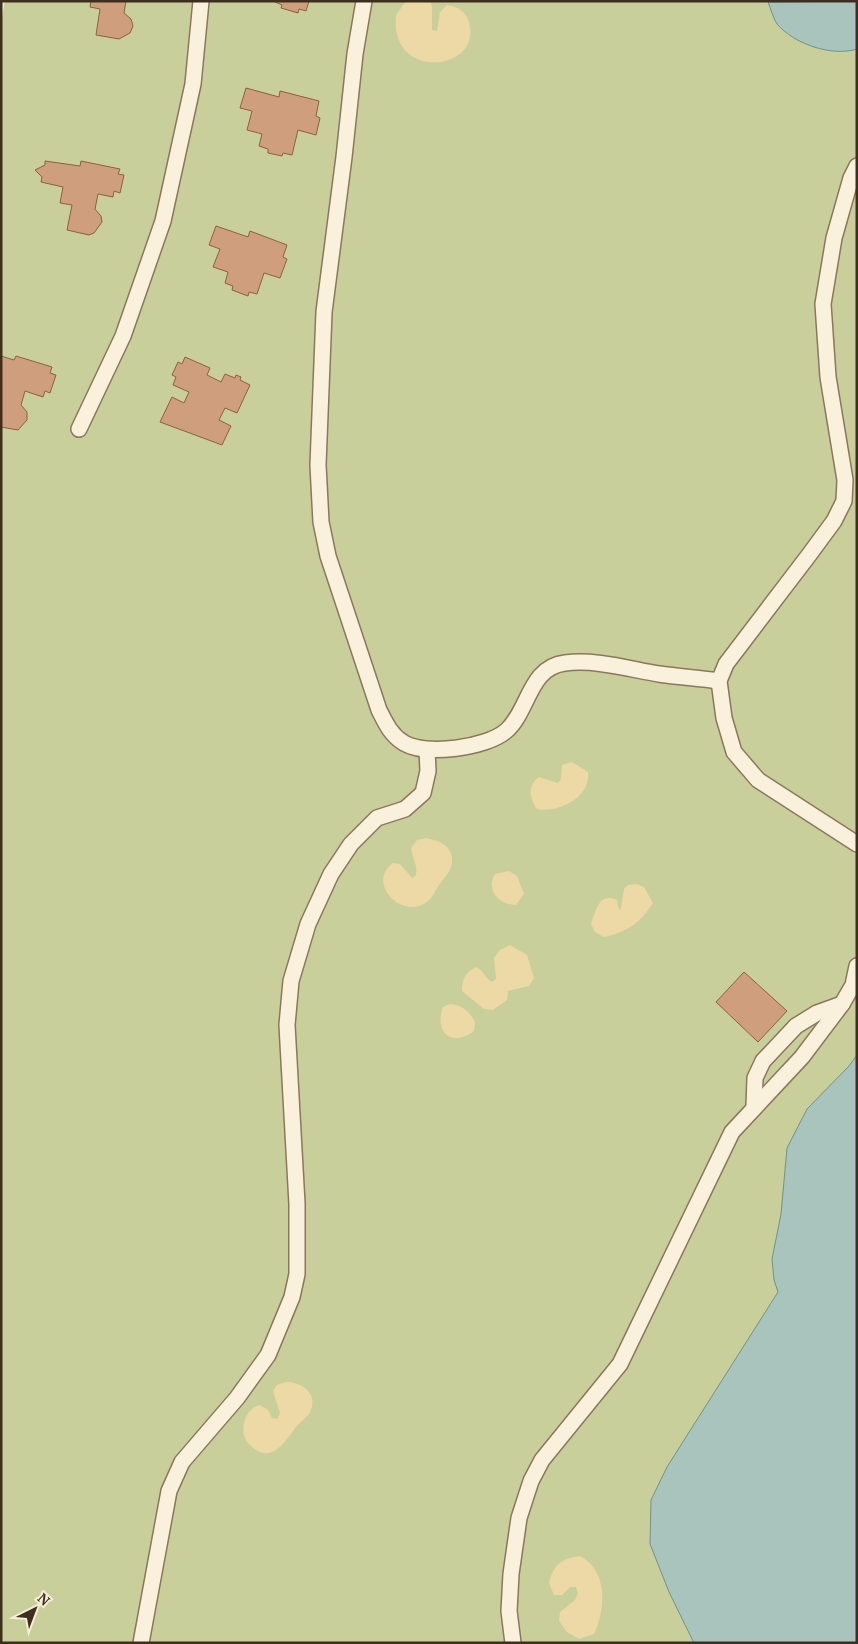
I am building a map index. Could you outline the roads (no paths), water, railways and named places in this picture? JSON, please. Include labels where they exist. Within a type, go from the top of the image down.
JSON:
[{"type":"lane","points":[[78,429],[123,336],[163,221],[193,84],[201,1]]},
{"type":"lane","points":[[364,1],[355,54],[324,312],[318,465],[321,522],[328,556],[379,710],[389,730],[405,743],[427,750],[485,743],[506,731],[520,712],[531,689],[545,669],[565,663],[602,664],[662,674],[719,680]]},
{"type":"lane","points":[[857,166],[850,178],[834,238],[823,304],[828,377],[845,480],[844,501],[834,521],[810,555],[726,664],[719,680],[724,718],[734,752],[758,780],[857,844]]},
{"type":"lane","points":[[141,1643],[169,1491],[182,1462],[237,1398],[268,1355],[292,1297],[297,1274],[297,1204],[286,1025],[291,980],[308,924],[331,874],[351,844],[377,818],[405,809],[424,793],[428,771],[427,750]]},
{"type":"lane","points":[[513,1643],[509,1611],[511,1574],[519,1518],[531,1481],[542,1460],[557,1440],[620,1364],[732,1132],[754,1106],[802,1057],[842,1004],[852,985],[857,966]]},
{"type":"lane","points":[[754,1106],[755,1078],[764,1061],[796,1026],[817,1013],[842,1004]]},
{"type":"water","points":[[857,1],[857,49],[847,51],[825,50],[803,43],[793,37],[777,24],[768,2]]},
{"type":"water","points":[[857,1055],[857,1643],[694,1643],[669,1592],[650,1544],[651,1500],[667,1467],[778,1292],[774,1280],[772,1259],[781,1214],[787,1148],[807,1109],[849,1066]]}]
